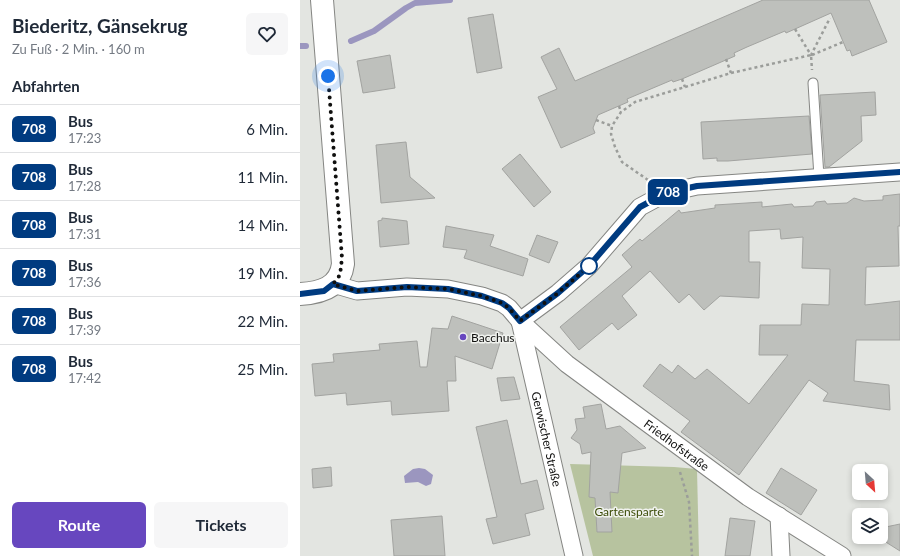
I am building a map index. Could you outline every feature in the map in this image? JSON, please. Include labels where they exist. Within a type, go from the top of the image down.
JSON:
[{"type":"street","points":[[300,294],[324,291],[333,284],[340,275],[342,258],[322,0]]},
{"type":"street","points":[[520,321],[558,293],[589,266],[640,207],[666,193],[697,186],[900,172]]},
{"type":"street","name":"Friedhofstraße","points":[[333,284],[357,291],[407,287],[448,289],[482,296],[502,303],[567,364],[748,497],[842,556]]},
{"type":"street","name":"Gerwischer Straße","points":[[520,321],[574,556]]},
{"type":"street","points":[[779,516],[781,556]]},
{"type":"lane","points":[[813,83],[819,177]]},
{"type":"path","points":[[811,55],[830,18]]},
{"type":"path","points":[[795,29],[811,55],[813,83]]},
{"type":"path","points":[[666,193],[622,162],[611,134],[612,126],[622,112],[635,102],[731,73],[811,55],[843,42]]},
{"type":"path","points":[[726,59],[731,73]]},
{"type":"path","points":[[682,78],[685,87]]},
{"type":"path","points":[[619,106],[622,112]]},
{"type":"path","points":[[596,120],[612,126]]},
{"type":"path","points":[[676,444],[679,467],[689,502],[692,556]]},
{"type":"green space","name":"Gartensparte","points":[[570,464],[697,469],[699,556],[593,556]]},
{"type":"shaded area","points":[[413,469],[425,469],[433,475],[431,484],[426,486],[418,482],[405,483],[404,476]]},
{"type":"building","points":[[763,0],[869,0],[887,42],[852,56],[850,50],[847,51],[831,13],[786,33],[785,31],[747,47],[734,53],[735,56],[682,79],[673,82],[672,80],[627,99],[628,102],[598,115],[593,128],[595,133],[561,148],[538,97],[557,89],[541,57],[559,48],[575,81]]},
{"type":"building","points":[[493,14],[502,68],[477,73],[468,18]]},
{"type":"building","points":[[390,55],[395,88],[363,93],[357,61]]},
{"type":"building","points":[[875,92],[876,115],[861,116],[862,141],[829,167],[825,167],[820,95]]},
{"type":"building","points":[[809,116],[812,154],[728,161],[717,161],[717,158],[703,159],[701,122]]},
{"type":"building","points":[[406,142],[410,177],[435,198],[381,203],[376,145]]},
{"type":"building","points":[[520,154],[551,192],[534,207],[502,169]]},
{"type":"building","points":[[900,194],[900,226],[898,226],[899,266],[866,267],[865,305],[900,301],[900,340],[856,340],[854,381],[889,385],[890,410],[823,401],[828,393],[809,380],[739,475],[681,432],[690,421],[643,386],[660,364],[672,373],[678,365],[695,379],[707,369],[749,404],[788,355],[759,355],[760,325],[801,325],[802,304],[829,305],[830,269],[802,268],[803,237],[781,239],[780,229],[749,231],[749,262],[760,262],[759,298],[720,296],[704,310],[689,294],[679,303],[650,271],[622,296],[637,315],[618,330],[612,323],[579,350],[560,327],[632,267],[622,255],[640,239],[642,241],[679,210],[681,213],[715,208],[715,205],[762,202],[762,207],[792,204],[794,207],[813,206],[816,202],[825,201],[827,204],[847,203],[854,198],[864,201],[883,200],[883,196]]},
{"type":"building","points":[[382,218],[407,221],[409,244],[380,247],[378,221],[382,220]]},
{"type":"building","points":[[446,226],[494,235],[490,246],[528,259],[523,276],[464,258],[467,250],[443,247]]},
{"type":"building","points":[[537,235],[558,242],[549,263],[529,255]]},
{"type":"building","points":[[452,316],[503,333],[492,369],[455,356],[456,381],[447,381],[449,411],[392,415],[391,401],[347,405],[346,393],[315,396],[312,364],[334,362],[333,354],[380,350],[379,344],[417,341],[420,367],[427,367],[432,328],[448,329]]},
{"type":"building","points":[[514,377],[520,399],[501,401],[497,378]]},
{"type":"building","points":[[601,404],[606,429],[620,426],[646,448],[622,453],[618,493],[610,492],[612,532],[597,532],[595,498],[589,497],[591,452],[582,454],[580,444],[571,438],[577,430],[575,419],[585,418],[583,407]]},
{"type":"building","points":[[507,420],[521,484],[537,480],[544,509],[525,514],[530,535],[493,544],[486,519],[497,517],[476,427]]},
{"type":"building","points":[[331,467],[332,486],[313,488],[312,469]]},
{"type":"building","points":[[781,468],[817,490],[801,515],[766,493]]},
{"type":"building","points":[[442,516],[445,556],[394,556],[391,520]]},
{"type":"building","points":[[730,518],[755,521],[750,556],[725,556]]},
{"type":"building","points":[[900,524],[900,551],[888,543],[888,527]]},
{"type":"waterway","points":[[351,41],[374,31],[415,3],[450,0]]},
{"type":"waterway","points":[[300,46],[306,46]]},
{"type":"bus line","name":"708","points":[[300,294],[324,291],[333,284],[357,291],[407,287],[448,289],[482,296],[502,303],[509,308],[520,321],[538,309],[589,266],[627,220],[640,207],[666,193],[697,186],[900,172]]},
{"type":"place","name":"Bacchus","points":[[463,337]]},
{"type":"route","points":[[328,76],[343,264],[340,275],[333,284],[357,291],[407,287],[448,289],[482,296],[502,303],[509,308],[520,321],[538,309],[589,266]]}]
